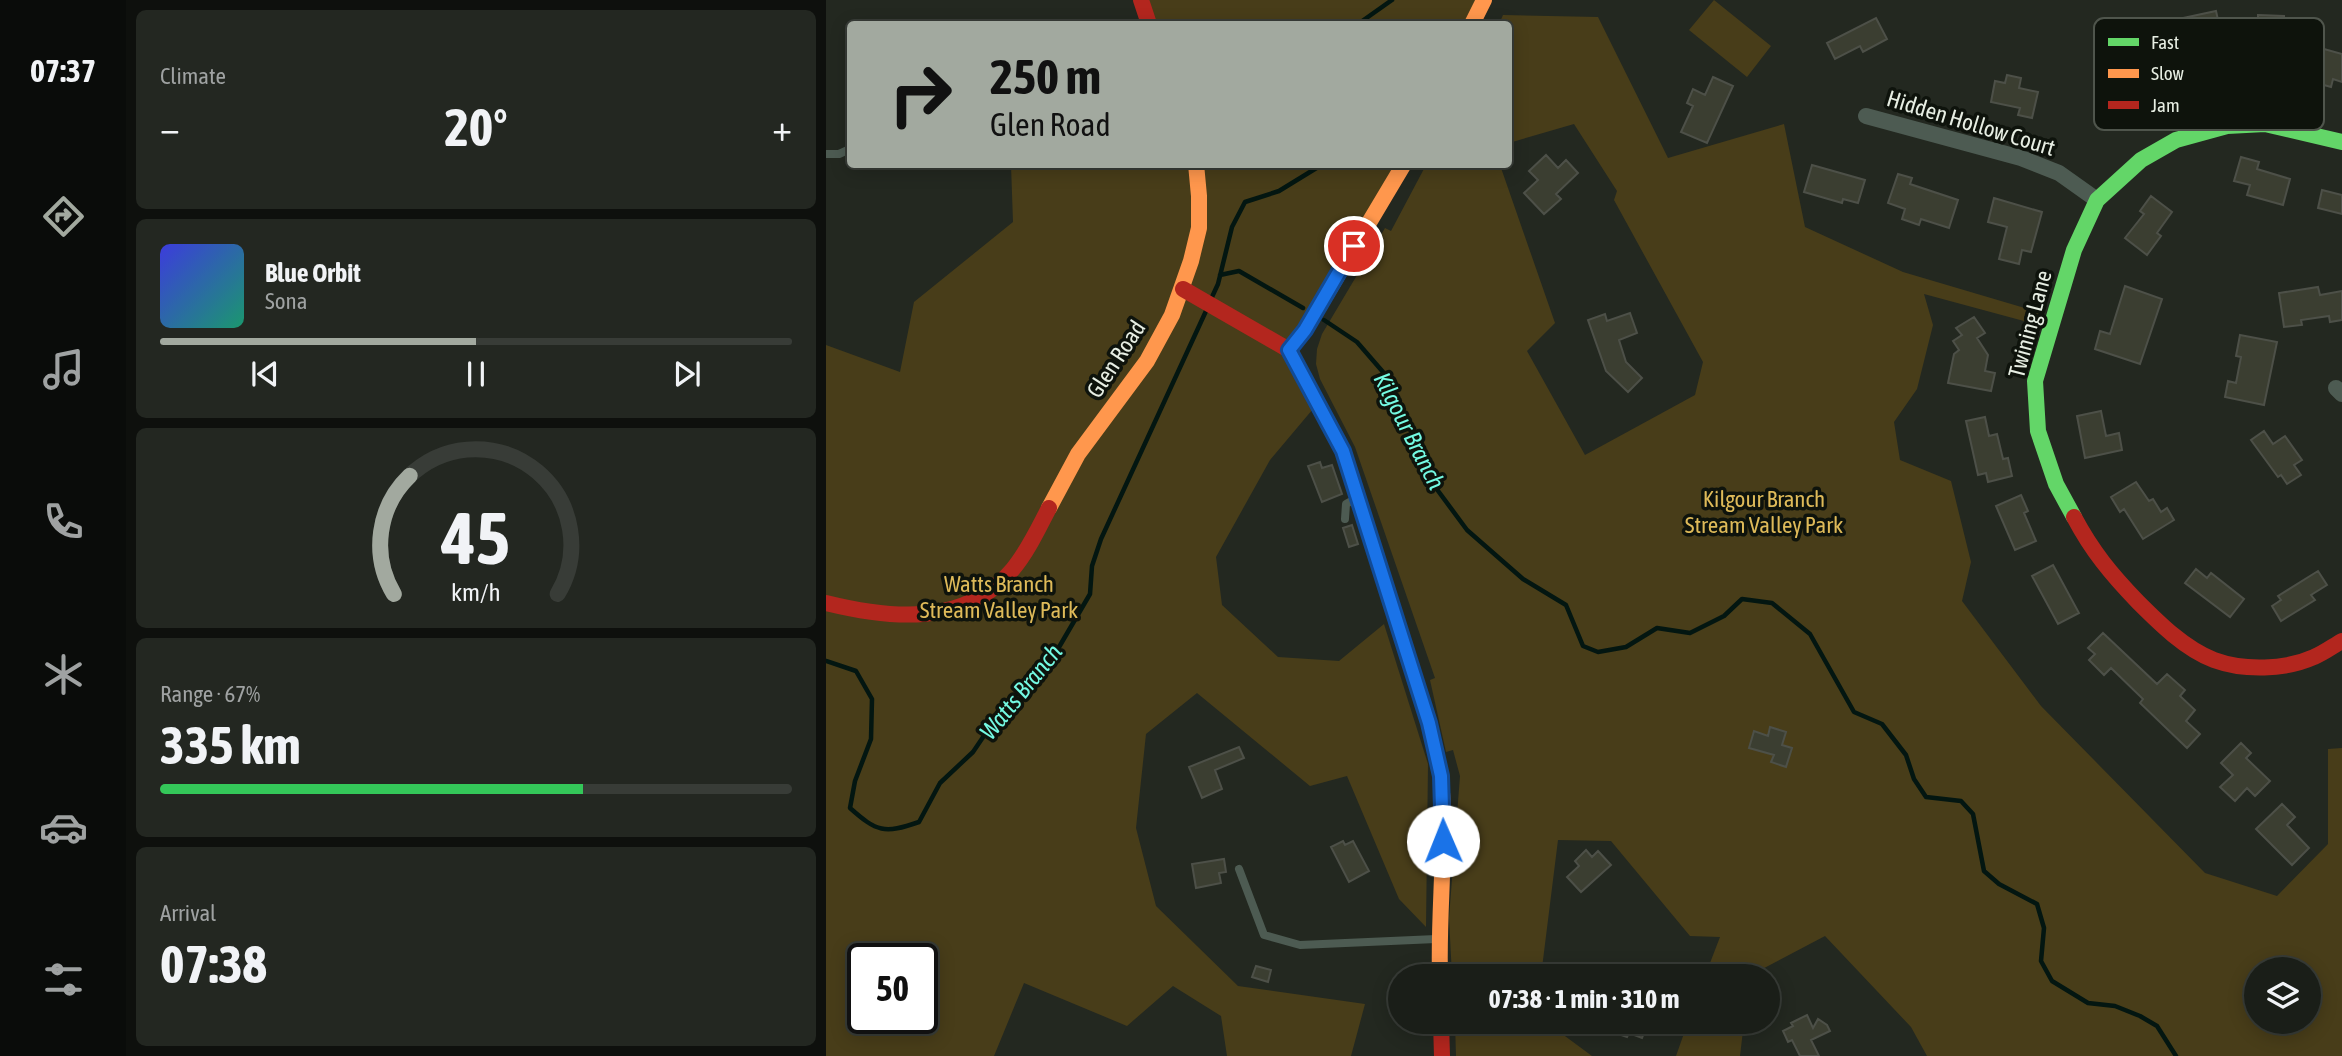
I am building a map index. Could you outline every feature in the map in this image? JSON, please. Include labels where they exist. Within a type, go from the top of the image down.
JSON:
[{"type":"main road","points":[[1141,0],[1148,21]]},
{"type":"main road","points":[[1474,21],[1484,0]]},
{"type":"main road","name":"Twining Lane","points":[[2212,130],[2176,140],[2141,160],[2097,200],[2074,250],[2035,381],[2038,431],[2056,484],[2088,544],[2106,569],[2158,622],[2190,646],[2214,660],[2241,666],[2264,667],[2292,664],[2314,657],[2342,641]]},
{"type":"main road","name":"Twining Lane","points":[[2291,130],[2342,142]]},
{"type":"main road","name":"Glen Road","points":[[826,603],[875,615],[914,618],[936,614],[984,596],[1011,573],[1033,540],[1069,467],[1148,358],[1183,289],[1199,228],[1196,168]]},
{"type":"main road","points":[[1289,350],[1305,330],[1402,168]]},
{"type":"main road","points":[[1183,289],[1289,350],[1343,451],[1429,723],[1441,776],[1444,822],[1440,964]]},
{"type":"main road","points":[[1441,1034],[1442,1056]]},
{"type":"street","name":"Hidden Hollow Court","points":[[1866,116],[2021,158],[2059,173],[2097,200]]},
{"type":"lane","points":[[826,154],[839,154],[847,150]]},
{"type":"lane","points":[[1345,519],[1346,504],[1358,498]]},
{"type":"lane","points":[[1239,869],[1264,935],[1300,945],[1439,939]]},
{"type":"green space","points":[[1147,0],[1484,0],[1474,21],[1156,21]]},
{"type":"green space","points":[[1714,0],[1771,46],[1747,77],[1689,30]]},
{"type":"green space","name":"Kilgour Branch Stream Valley Park","points":[[1503,15],[1598,17],[1668,158],[1784,124],[1805,227],[1903,272],[2042,313],[2039,325],[1924,294],[1933,325],[1917,389],[1894,422],[1900,460],[1951,481],[1971,562],[1962,601],[2041,706],[2205,873],[2277,896],[2328,844],[2328,749],[2342,748],[2342,1056],[1927,1056],[1911,1027],[1825,936],[1772,964],[1710,964],[1720,937],[1690,936],[1611,841],[1558,840],[1542,964],[1451,964],[1449,918],[1460,776],[1453,750],[1446,752],[1430,680],[1435,678],[1355,447],[1320,379],[1316,364],[1317,349],[1322,334],[1385,228],[1391,231],[1424,168],[1501,168],[1555,323],[1527,351],[1585,455],[1695,395],[1703,362],[1614,200],[1617,191],[1574,124],[1512,142],[1512,21],[1500,21]]},
{"type":"green space","name":"Watts Branch Stream Valley Park","points":[[1011,168],[1402,168],[1289,350],[1318,403],[1270,460],[1216,557],[1222,605],[1278,657],[1339,661],[1384,624],[1428,764],[1426,927],[1399,899],[1347,776],[1310,786],[1197,693],[1146,734],[1136,828],[1156,906],[1238,986],[1365,1004],[1351,1056],[1227,1056],[1221,1016],[1173,986],[1127,1026],[1024,983],[994,1056],[826,1056],[826,345],[900,372],[914,302],[1013,222]]},
{"type":"green space","points":[[1455,1034],[1562,1034],[1592,1056],[1456,1056]]},
{"type":"green space","points":[[1684,1034],[1743,1034],[1740,1056],[1676,1056]]},
{"type":"building","points":[[2216,11],[2218,18],[2183,18]]},
{"type":"building","points":[[2258,15],[2284,16],[2284,18],[2258,18]]},
{"type":"building","points":[[1876,18],[1887,39],[1863,52],[1860,46],[1835,59],[1827,43]]},
{"type":"building","points":[[2324,49],[2342,54],[2342,82],[2333,79],[2331,87],[2324,85]]},
{"type":"building","points":[[2007,75],[2021,78],[2019,88],[2038,92],[2032,118],[2018,115],[2020,108],[1991,102],[1995,81],[2005,83]]},
{"type":"building","points":[[1713,77],[1733,86],[1707,143],[1681,132],[1693,106],[1687,103],[1693,89],[1705,95]]},
{"type":"building","points":[[1546,155],[1558,168],[1566,160],[1578,173],[1556,194],[1561,199],[1544,214],[1524,193],[1538,180],[1529,171]]},
{"type":"building","points":[[2241,157],[2259,162],[2257,169],[2290,179],[2283,205],[2247,195],[2250,185],[2234,181]]},
{"type":"building","points":[[1812,165],[1865,180],[1858,203],[1843,199],[1842,203],[1804,192]]},
{"type":"building","points":[[1898,174],[1912,178],[1910,184],[1958,200],[1949,228],[1921,219],[1919,225],[1902,219],[1905,209],[1888,203]]},
{"type":"building","points":[[2322,190],[2342,195],[2342,214],[2318,208]]},
{"type":"building","points":[[2151,196],[2172,212],[2157,233],[2161,236],[2147,255],[2125,238],[2144,214],[2140,211]]},
{"type":"building","points":[[1994,198],[2042,212],[2031,252],[2022,250],[2019,264],[1999,259],[2007,227],[1988,222]]},
{"type":"building","points":[[2125,286],[2162,299],[2140,364],[2095,349],[2100,331],[2110,334]]},
{"type":"building","points":[[2318,287],[2320,295],[2342,291],[2342,320],[2330,322],[2329,316],[2301,320],[2302,325],[2284,327],[2279,293]]},
{"type":"building","points":[[1630,313],[1637,333],[1619,340],[1626,362],[1642,378],[1628,392],[1606,371],[1588,320],[1605,314],[1607,321]]},
{"type":"building","points":[[1974,317],[1985,333],[1977,338],[1988,355],[1985,371],[1995,373],[1991,391],[1948,383],[1954,354],[1959,350],[1953,341],[1962,335],[1956,328]]},
{"type":"building","points":[[2240,335],[2277,342],[2264,405],[2225,397],[2228,381],[2236,383],[2241,357],[2236,356]]},
{"type":"building","points":[[2101,411],[2106,436],[2119,433],[2122,450],[2085,458],[2077,416]]},
{"type":"building","points":[[1985,417],[1989,436],[1997,434],[2003,459],[2008,458],[2012,476],[1988,482],[1986,473],[1978,475],[1966,421]]},
{"type":"building","points":[[2264,431],[2273,444],[2285,436],[2302,460],[2294,465],[2301,475],[2287,484],[2281,475],[2278,477],[2251,440]]},
{"type":"building","points":[[1320,462],[1322,468],[1332,465],[1342,494],[1322,502],[1308,466]]},
{"type":"building","points":[[2136,482],[2149,501],[2153,499],[2161,512],[2167,508],[2174,520],[2143,539],[2124,509],[2120,512],[2111,497]]},
{"type":"building","points":[[2021,495],[2028,511],[2024,513],[2036,541],[2015,550],[1996,506]]},
{"type":"building","points":[[1352,525],[1358,544],[1349,547],[1343,528]]},
{"type":"building","points":[[2053,565],[2079,613],[2058,624],[2032,576]]},
{"type":"building","points":[[2196,569],[2207,578],[2211,573],[2244,599],[2230,617],[2185,583]]},
{"type":"building","points":[[2318,571],[2327,585],[2311,595],[2315,600],[2281,621],[2272,606],[2281,600],[2278,596]]},
{"type":"building","points":[[2103,633],[2157,684],[2167,674],[2185,690],[2180,696],[2195,710],[2186,721],[2200,734],[2187,748],[2140,703],[2143,699],[2111,668],[2104,675],[2089,660],[2095,654],[2088,648]]},
{"type":"building","points":[[1770,727],[1786,732],[1782,745],[1792,748],[1786,767],[1771,762],[1774,755],[1749,748],[1754,731],[1768,736]]},
{"type":"building","points":[[2241,743],[2251,753],[2246,758],[2270,781],[2255,796],[2247,788],[2235,801],[2220,787],[2233,775],[2221,763]]},
{"type":"building","points":[[1239,747],[1244,758],[1215,770],[1222,789],[1202,798],[1189,767]]},
{"type":"building","points":[[2282,804],[2295,817],[2287,825],[2309,848],[2292,865],[2256,829]]},
{"type":"building","points":[[1343,841],[1345,845],[1353,841],[1369,871],[1349,882],[1331,847]]},
{"type":"building","points":[[1586,850],[1592,857],[1598,851],[1611,865],[1581,892],[1567,877],[1579,866],[1575,861]]},
{"type":"building","points":[[1224,859],[1226,872],[1219,873],[1221,883],[1196,888],[1192,864]]},
{"type":"building","points":[[1256,966],[1271,970],[1268,982],[1252,977]]},
{"type":"building","points":[[1807,1015],[1813,1028],[1818,1019],[1827,1025],[1830,1031],[1811,1040],[1819,1056],[1800,1056],[1792,1040],[1788,1042],[1783,1031],[1793,1026],[1791,1023]]},
{"type":"waterway","name":"Watts Branch","points":[[1362,21],[1392,0]]},
{"type":"waterway","name":"Watts Branch","points":[[1212,297],[1218,284],[1232,227],[1245,202],[1279,191],[1316,168]]},
{"type":"waterway","name":"Kilgour Branch","points":[[1220,275],[1239,271],[1303,308]]},
{"type":"waterway","name":"Watts Branch","points":[[826,661],[856,671],[872,699],[871,739],[855,781],[850,808],[867,822],[882,828],[897,828],[919,822],[940,783],[973,752],[1000,712],[1055,654],[1090,594],[1092,566],[1101,539],[1206,311]]},
{"type":"waterway","name":"Kilgour Branch","points":[[1324,320],[1357,342],[1383,372],[1409,424],[1433,484],[1467,530],[1523,579],[1566,605],[1583,646],[1598,652],[1626,647],[1657,628],[1690,633],[1724,616],[1742,599],[1772,603],[1810,634],[1854,712],[1882,724],[1906,755],[1914,779],[1926,797],[1961,801],[1973,814],[1984,871],[1999,884],[2037,904],[2044,928],[2041,961],[2052,981],[2088,1003],[2115,1006],[2157,1026],[2176,1056]]},
{"type":"traffic: fast","points":[[2074,517],[2056,484],[2038,431],[2035,381],[2074,250],[2097,200],[2141,160],[2176,140],[2212,130]]},
{"type":"traffic: fast","points":[[2291,130],[2342,142]]},
{"type":"traffic: fast","points":[[1289,350],[1343,451],[1429,723],[1442,792]]},
{"type":"traffic: slow","points":[[1474,21],[1484,0]]},
{"type":"traffic: slow","points":[[1049,508],[1078,454],[1147,361],[1172,315],[1191,261],[1199,228],[1196,168]]},
{"type":"traffic: slow","points":[[1289,350],[1305,330],[1402,168]]},
{"type":"traffic: slow","points":[[1440,964],[1442,792]]},
{"type":"traffic: jam","points":[[1141,0],[1148,21]]},
{"type":"traffic: jam","points":[[1183,289],[1289,350]]},
{"type":"traffic: jam","points":[[826,603],[901,615],[926,614],[973,601],[994,588],[1013,569],[1049,508]]},
{"type":"traffic: jam","points":[[2074,517],[2095,551],[2128,592],[2173,635],[2203,655],[2238,666],[2278,667],[2314,657],[2342,641]]},
{"type":"traffic: jam","points":[[1441,1034],[1442,1056]]},
{"type":"route","points":[[1354,246],[1305,330],[1289,350],[1343,451],[1429,723],[1441,776],[1443,841]]}]
